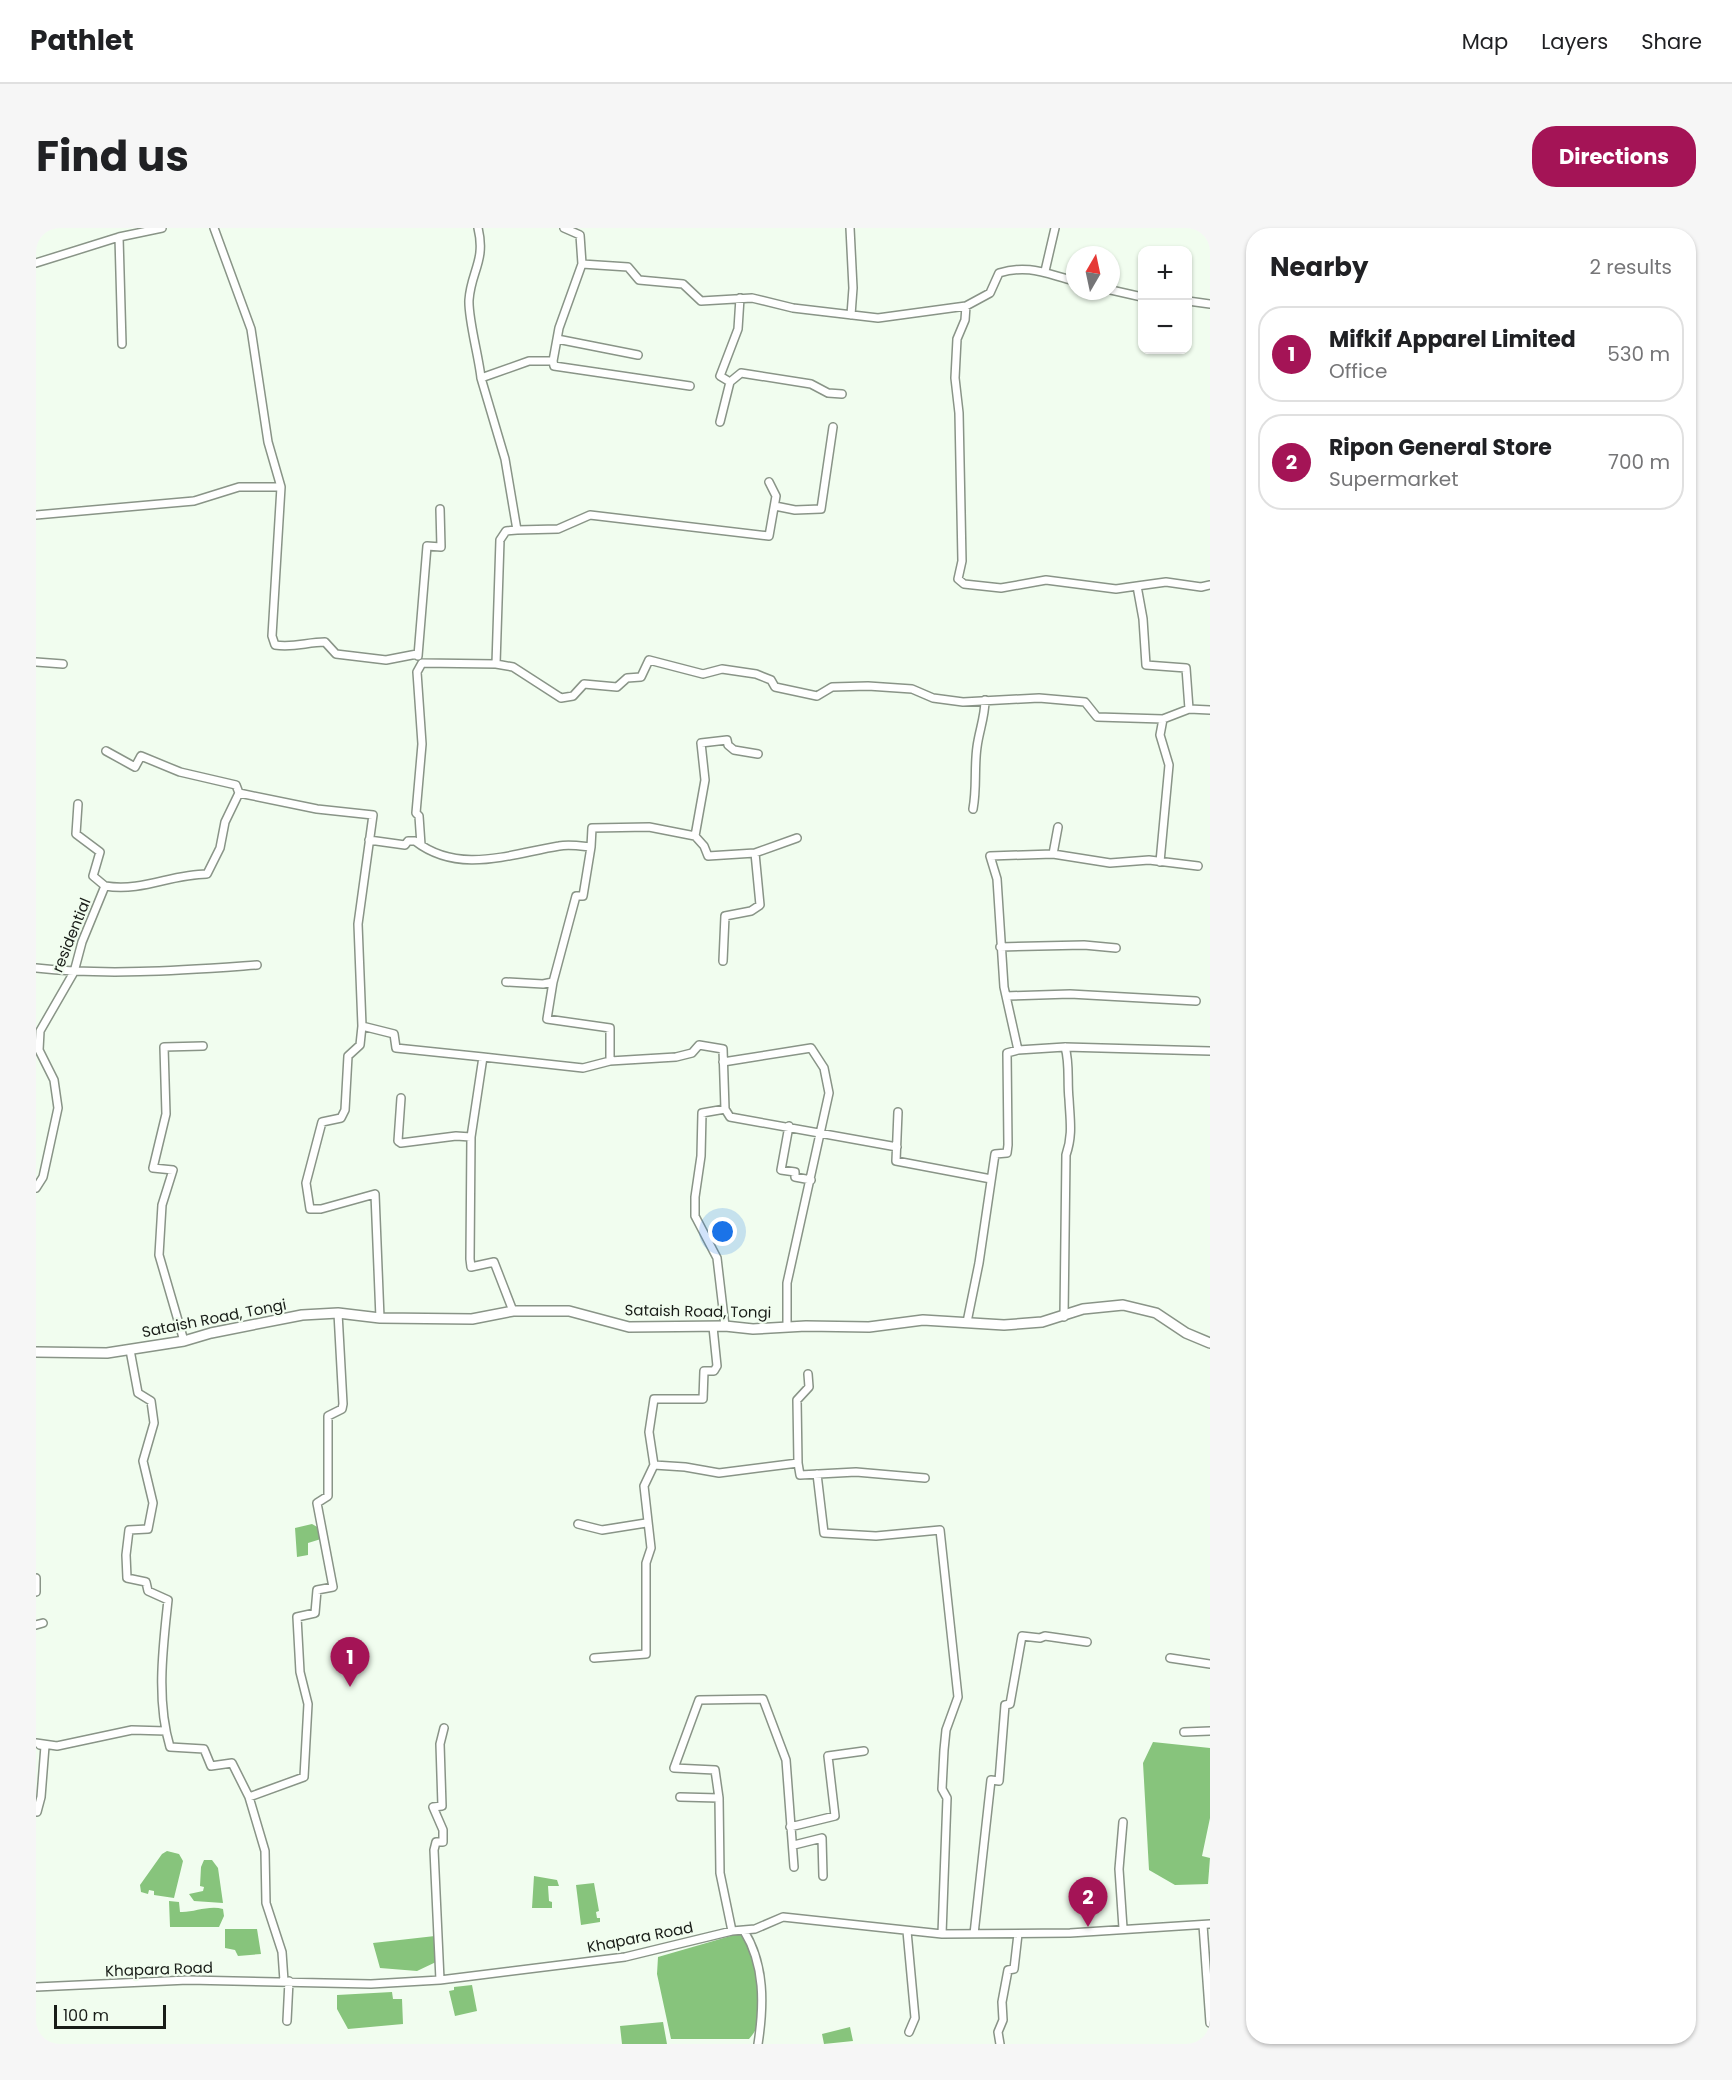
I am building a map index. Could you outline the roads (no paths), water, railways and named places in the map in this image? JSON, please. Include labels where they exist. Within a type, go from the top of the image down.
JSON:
[{"type":"street","points":[[36,263],[119,237],[162,228]]},
{"type":"street","points":[[214,228],[251,329],[268,442],[281,487],[272,636],[275,645],[298,647],[306,642],[325,642],[336,654],[386,660],[417,654]]},
{"type":"street","points":[[478,228],[481,241],[480,260],[469,300],[482,378],[505,459],[517,530]]},
{"type":"street","points":[[564,228],[580,235],[582,264],[557,339],[554,366],[690,386]]},
{"type":"street","points":[[850,228],[854,288],[851,315]]},
{"type":"street","points":[[1045,271],[1055,228]]},
{"type":"street","points":[[119,237],[122,344]]},
{"type":"street","points":[[582,264],[628,267],[639,280],[683,284],[701,301],[752,298],[793,308],[878,318],[966,306],[990,293],[999,273],[1017,268],[1045,271],[1066,278]]},
{"type":"street","points":[[1120,292],[1138,296]]},
{"type":"street","points":[[730,382],[720,376],[738,329],[740,298]]},
{"type":"street","points":[[1192,302],[1210,304]]},
{"type":"street","points":[[966,306],[965,320],[957,339],[955,378],[959,413],[962,561],[958,579],[964,584],[1001,588],[1046,580],[1116,589],[1166,582],[1202,587],[1210,585]]},
{"type":"street","points":[[557,339],[638,355]]},
{"type":"street","points":[[482,378],[529,361],[553,361]]},
{"type":"street","points":[[720,422],[730,382],[741,373],[811,384],[828,393],[842,394]]},
{"type":"street","points":[[775,506],[795,510],[821,509],[833,427]]},
{"type":"street","points":[[496,664],[500,540],[506,531],[558,529],[590,515],[769,536],[776,496],[769,482]]},
{"type":"street","points":[[36,515],[194,501],[239,487],[281,487]]},
{"type":"street","points":[[422,663],[417,654],[427,546],[441,547],[440,509]]},
{"type":"street","points":[[1137,586],[1143,620],[1146,665],[1186,668],[1189,709]]},
{"type":"street","points":[[422,663],[496,664],[513,667],[561,698],[573,696],[584,684],[617,687],[627,678],[641,677],[649,660],[703,674],[722,669],[756,674],[771,680],[775,687],[817,696],[832,687],[868,686],[912,689],[933,698],[963,702],[1062,699],[1084,702],[1097,717],[1163,719],[1189,709],[1210,711]]},
{"type":"street","points":[[36,662],[63,664]]},
{"type":"street","points":[[421,845],[419,816],[416,813],[422,744],[417,672],[422,663]]},
{"type":"street","points":[[973,809],[977,788],[977,744],[981,733],[985,700]]},
{"type":"street","points":[[1160,862],[1169,765],[1160,735],[1163,719]]},
{"type":"street","points":[[695,836],[705,780],[701,743],[728,740],[728,745],[734,750],[758,754]]},
{"type":"street","points":[[105,886],[143,887],[190,874],[207,874],[220,848],[225,822],[239,793],[236,785],[180,772],[141,756],[135,767],[106,751]]},
{"type":"street","points":[[239,793],[317,809],[373,815],[358,924],[362,1026],[360,1045],[348,1056],[345,1110],[341,1118],[322,1122],[306,1183],[310,1209],[321,1209],[375,1194],[380,1318]]},
{"type":"street","name":"residential","points":[[36,1188],[43,1178],[58,1108],[54,1080],[39,1050],[38,1038],[63,988],[74,972],[82,942],[105,886],[93,876],[100,852],[76,834],[78,804]]},
{"type":"street","points":[[610,1061],[610,1029],[547,1019],[553,981],[576,896],[583,896],[592,828],[649,827],[695,836],[704,846],[708,856],[755,853],[797,838]]},
{"type":"street","points":[[1053,854],[1058,827]]},
{"type":"street","points":[[369,840],[405,845],[408,841],[415,841],[441,856],[488,861],[560,845],[591,847]]},
{"type":"street","points":[[723,961],[725,916],[751,911],[760,905],[755,853]]},
{"type":"street","points":[[1018,1050],[1006,996],[1000,947],[997,879],[990,856],[1053,854],[1110,863],[1160,862],[1198,866]]},
{"type":"street","points":[[1000,947],[1084,945],[1116,948]]},
{"type":"street","points":[[36,968],[74,972],[179,970],[257,965]]},
{"type":"street","points":[[506,982],[543,984],[553,981]]},
{"type":"street","points":[[1006,996],[1070,994],[1196,1001]]},
{"type":"street","points":[[362,1026],[390,1031],[394,1034],[396,1048],[583,1068],[610,1061],[676,1058],[692,1053],[699,1046],[723,1049],[725,1109],[730,1117],[897,1147]]},
{"type":"street","points":[[184,1341],[159,1255],[162,1205],[172,1170],[153,1168],[161,1144],[165,1114],[164,1047],[203,1046]]},
{"type":"street","points":[[723,1062],[811,1047],[824,1068],[829,1093],[822,1134],[787,1283],[787,1326]]},
{"type":"street","points":[[1064,1317],[1066,1155],[1071,1141],[1072,1123],[1068,1059],[1065,1047]]},
{"type":"street","points":[[967,1322],[979,1263],[995,1154],[1007,1153],[1007,1053],[1018,1050],[1065,1047],[1210,1051]]},
{"type":"street","points":[[483,1057],[471,1137],[469,1207],[471,1266],[494,1262],[513,1311]]},
{"type":"street","points":[[401,1098],[398,1141],[401,1143],[456,1136],[471,1137]]},
{"type":"street","points":[[725,1109],[702,1113],[701,1156],[695,1197],[695,1216],[717,1258],[725,1326]]},
{"type":"street","points":[[898,1112],[896,1161],[991,1179]]},
{"type":"street","points":[[789,1126],[781,1170],[795,1172],[795,1177],[811,1180]]},
{"type":"street","name":"Sataish Road, Tongi","points":[[36,1352],[107,1353],[184,1341],[211,1333],[302,1315],[338,1313],[380,1318],[472,1319],[513,1311],[569,1311],[629,1327],[725,1326],[753,1329],[787,1326],[869,1327],[923,1320],[1004,1325],[1042,1322],[1064,1317],[1083,1309],[1106,1306],[1140,1308],[1155,1313],[1186,1333],[1210,1343]]},
{"type":"street","points":[[249,1797],[304,1777],[308,1704],[300,1672],[297,1617],[315,1613],[317,1590],[333,1587],[316,1503],[328,1496],[328,1416],[342,1409],[343,1404],[338,1313]]},
{"type":"street","points":[[594,1658],[646,1654],[646,1563],[651,1548],[646,1523],[644,1486],[654,1465],[649,1432],[654,1399],[703,1399],[704,1371],[714,1371],[717,1366],[713,1327]]},
{"type":"street","points":[[130,1350],[138,1393],[151,1401],[154,1423],[143,1461],[153,1503],[148,1529],[129,1530],[126,1555],[127,1578],[146,1582],[148,1591],[168,1600],[162,1701],[166,1731],[171,1746],[204,1749],[211,1766],[232,1763],[249,1797],[265,1851],[266,1902],[282,1952],[286,1981],[287,2021]]},
{"type":"street","points":[[808,1374],[809,1387],[797,1400],[800,1475],[856,1472],[925,1478]]},
{"type":"street","points":[[654,1465],[685,1467],[718,1473],[798,1462]]},
{"type":"street","points":[[817,1474],[824,1533],[876,1536],[940,1530],[957,1697],[946,1730],[942,1767],[942,1789],[947,1798],[942,1934]]},
{"type":"street","points":[[578,1524],[602,1530],[646,1523]]},
{"type":"street","points":[[36,1578],[36,1592]]},
{"type":"street","points":[[974,1934],[991,1780],[999,1780],[1005,1705],[1010,1704],[1022,1636],[1045,1636],[1087,1642]]},
{"type":"street","points":[[1170,1658],[1210,1664]]},
{"type":"street","points":[[732,1931],[720,1873],[719,1798],[715,1770],[674,1768],[699,1700],[763,1699],[786,1760],[794,1866]]},
{"type":"street","points":[[440,1980],[434,1850],[436,1842],[444,1842],[443,1830],[433,1807],[442,1806],[440,1744],[444,1728]]},
{"type":"street","points":[[38,1744],[57,1746],[132,1730],[166,1731]]},
{"type":"street","points":[[1184,1731],[1210,1731]]},
{"type":"street","points":[[37,1812],[41,1797],[45,1746],[38,1744]]},
{"type":"street","points":[[790,1827],[835,1816],[828,1756],[864,1750]]},
{"type":"street","points":[[681,1797],[719,1798]]},
{"type":"street","points":[[1123,1822],[1119,1869],[1124,1928]]},
{"type":"street","points":[[794,1845],[822,1838],[823,1876]]},
{"type":"street","name":"Khapara Road","points":[[36,1987],[188,1980],[371,1984],[440,1980],[625,1957],[732,1931],[744,1931],[783,1917],[942,1934],[1070,1933],[1207,1924]]},
{"type":"street","points":[[1207,1924],[1210,2023]]},
{"type":"street","points":[[744,1931],[754,1947],[763,1992],[758,2044]]},
{"type":"street","points":[[906,1931],[915,2018],[909,2032]]},
{"type":"street","points":[[1000,2044],[998,2032],[1003,2020],[1002,2002],[1008,1970],[1014,1969],[1018,1934]]},
{"type":"place","name":"Mifkif Apparel Limited","points":[[350,1687]]},
{"type":"place","name":"Ripon General Store","points":[[1088,1927]]}]
